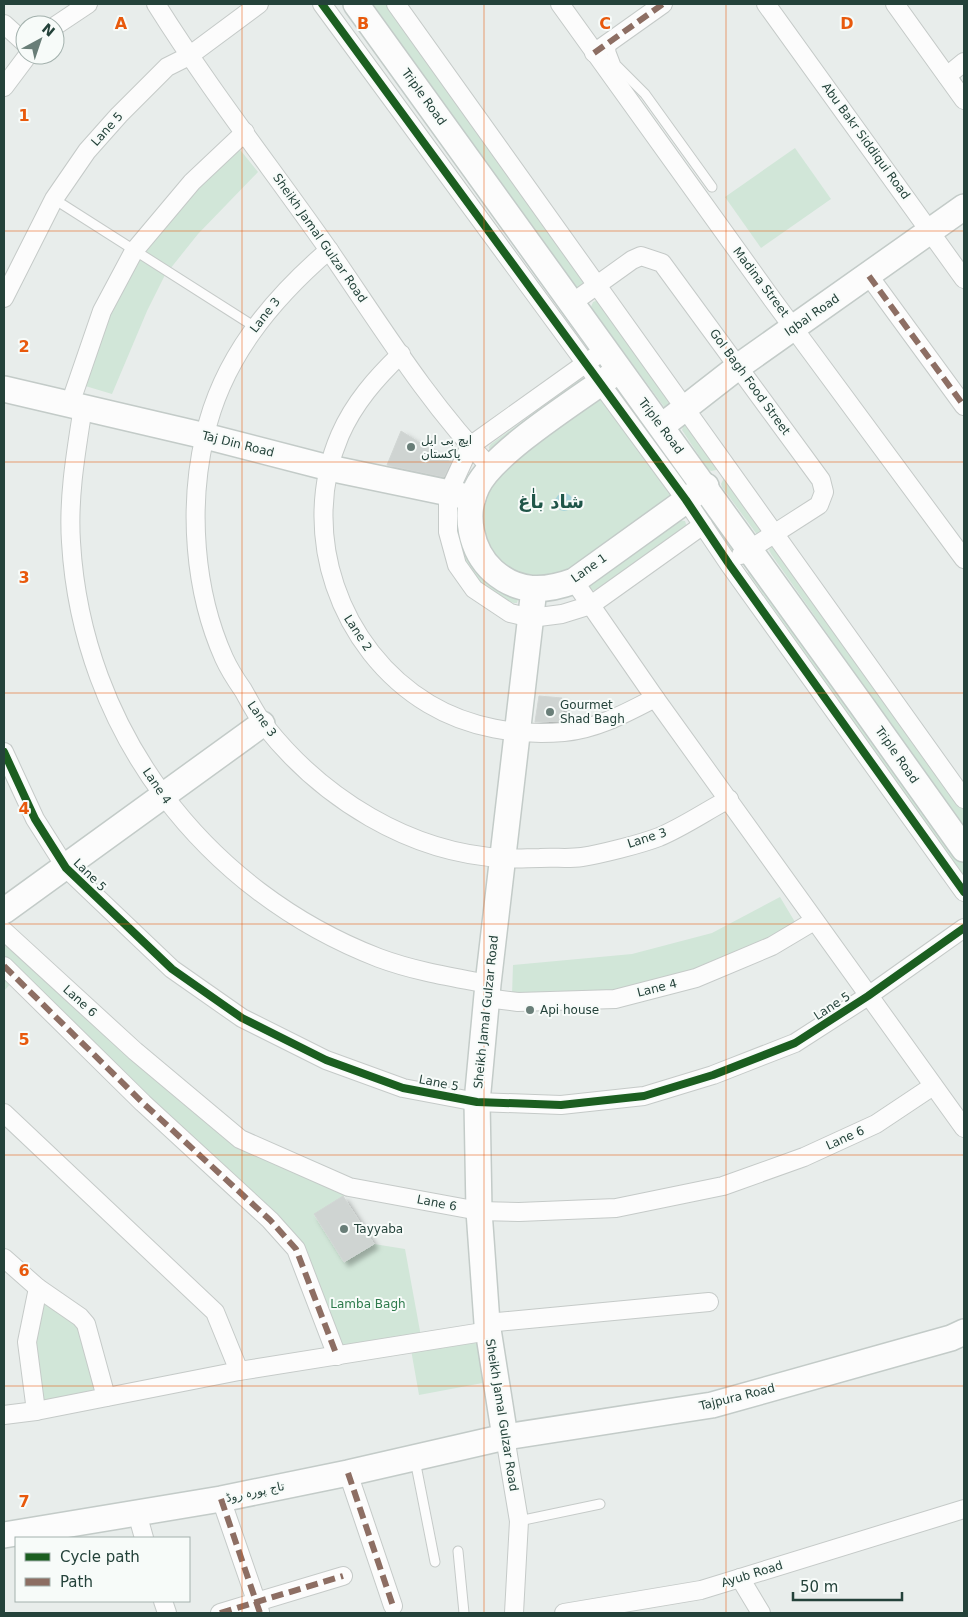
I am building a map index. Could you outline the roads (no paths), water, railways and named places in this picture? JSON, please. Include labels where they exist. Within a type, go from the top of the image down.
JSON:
[{"type":"main road","name":"Triple Road","points":[[356,4],[572,303],[596,356],[610,377],[662,426],[696,493],[750,548],[964,849]]},
{"type":"main road","name":"Iqbal Road","points":[[662,426],[739,366],[932,232],[964,207]]},
{"type":"main road","name":"Lane 1","points":[[610,377],[522,441],[491,468],[477,486],[472,498],[470,530],[476,549],[486,564],[501,578],[516,585],[534,589],[553,588],[574,581],[696,493]]},
{"type":"main road","name":"Taj Din Road","points":[[4,389],[205,436],[329,468],[472,498]]},
{"type":"main road","name":"Sheikh Jamal Gulzar Road","points":[[505,1437],[488,1327],[479,1211],[476,1102],[516,733],[534,589]]},
{"type":"main road","points":[[4,911],[66,868],[162,795],[262,724]]},
{"type":"main road","name":"Tajpura Road","points":[[505,1437],[712,1405],[952,1338],[964,1332]]},
{"type":"main road","name":"تاج پورہ روڈ","points":[[4,1536],[221,1499],[348,1473],[505,1437]]},
{"type":"street","points":[[65,19],[88,4]]},
{"type":"street","name":"Sheikh Jamal Gulzar Road","points":[[156,4],[189,56],[245,132],[401,354],[470,446],[491,468]]},
{"type":"street","name":"Lane 5","points":[[4,298],[35,233],[54,199],[87,151],[119,115],[167,67],[189,56],[259,4]]},
{"type":"street","points":[[322,4],[596,356],[470,446],[448,494],[448,532],[457,565],[474,589],[510,613],[531,618],[562,614],[591,605],[703,525]]},
{"type":"street","points":[[396,4],[964,799]]},
{"type":"street","name":"Madina Street","points":[[560,4],[964,559]]},
{"type":"street","points":[[594,53],[663,4]]},
{"type":"street","name":"Abu Bakr Siddiqui Road","points":[[766,4],[964,279]]},
{"type":"street","points":[[895,4],[964,100]]},
{"type":"street","points":[[4,24],[15,33]]},
{"type":"street","points":[[947,76],[964,62]]},
{"type":"street","points":[[4,87],[20,65]]},
{"type":"street","name":"Lane 4","points":[[245,132],[192,182],[134,252],[102,311],[77,406],[72,474],[71,542],[80,610],[98,675],[121,728],[162,795],[197,838],[237,876],[297,918],[329,936],[380,958],[518,1002],[615,998],[696,978],[772,946],[814,920]]},
{"type":"street","name":"Lane 3","points":[[328,250],[294,280],[255,327],[239,351],[219,392],[205,436],[194,510],[200,586],[224,658],[262,724],[318,782],[365,814],[423,841],[462,852],[502,858],[582,857],[659,837],[729,799]]},
{"type":"street","name":"Gol Bagh Food Street","points":[[572,303],[632,260],[642,256],[662,263],[821,480],[824,492],[819,505],[750,548],[729,564]]},
{"type":"street","points":[[869,276],[964,406]]},
{"type":"street","name":"Lane 2","points":[[401,354],[376,378],[356,405],[340,435],[329,468],[323,513],[326,559],[340,603],[362,643],[393,677],[430,704],[472,723],[516,733],[565,732],[612,720],[655,698]]},
{"type":"street","points":[[610,377],[696,493],[703,525],[729,564],[964,892]]},
{"type":"street","points":[[696,493],[728,470]]},
{"type":"street","points":[[574,581],[655,698],[964,1128]]},
{"type":"street","name":"Lane 5","points":[[4,752],[34,819],[66,868],[172,969],[242,1018],[326,1060],[403,1088],[476,1102],[561,1105],[644,1096],[713,1075],[795,1043],[868,996],[964,928]]},
{"type":"street","name":"Lane 6","points":[[4,931],[134,1051],[240,1139],[349,1187],[479,1211],[519,1212],[616,1208],[723,1186],[804,1157],[876,1124],[933,1086]]},
{"type":"street","points":[[4,966],[143,1103],[270,1220],[296,1249],[337,1356]]},
{"type":"street","points":[[4,1113],[215,1312],[239,1372]]},
{"type":"street","points":[[4,1258],[38,1288],[86,1324],[106,1397]]},
{"type":"street","points":[[36,1411],[27,1342],[38,1288]]},
{"type":"street","points":[[4,1414],[36,1411],[488,1327],[709,1302]]},
{"type":"street","name":"Sheikh Jamal Gulzar Road","points":[[505,1437],[519,1522],[514,1613]]},
{"type":"street","points":[[348,1473],[393,1606]]},
{"type":"street","points":[[221,1499],[258,1608]]},
{"type":"street","name":"Ayub Road","points":[[564,1613],[701,1590],[964,1509]]},
{"type":"street","points":[[137,1513],[144,1537]]},
{"type":"street","points":[[220,1613],[258,1608],[343,1576]]},
{"type":"street","points":[[740,1578],[761,1613]]},
{"type":"lane","points":[[610,42],[616,66],[645,94],[712,186]]},
{"type":"lane","points":[[54,199],[134,252],[255,327]]},
{"type":"lane","points":[[414,1457],[435,1562]]},
{"type":"lane","points":[[519,1522],[600,1504]]},
{"type":"lane","points":[[458,1551],[464,1613]]},
{"type":"water","points":[[560,493],[568,493],[573,498],[571,509],[560,511],[555,506],[555,498]]},
{"type":"place","name":"ایچ بی ایل پاکستان","points":[[411,447]]},
{"type":"place","name":"Gourmet Shad Bagh","points":[[550,712]]},
{"type":"place","name":"Api house","points":[[530,1010]]},
{"type":"place","name":"Tayyaba","points":[[344,1229]]},
{"type":"district","name":"شاد باٰغ","points":[[551,502]]},
{"type":"park label","name":"Lamba Bagh","points":[[368,1304]]}]
